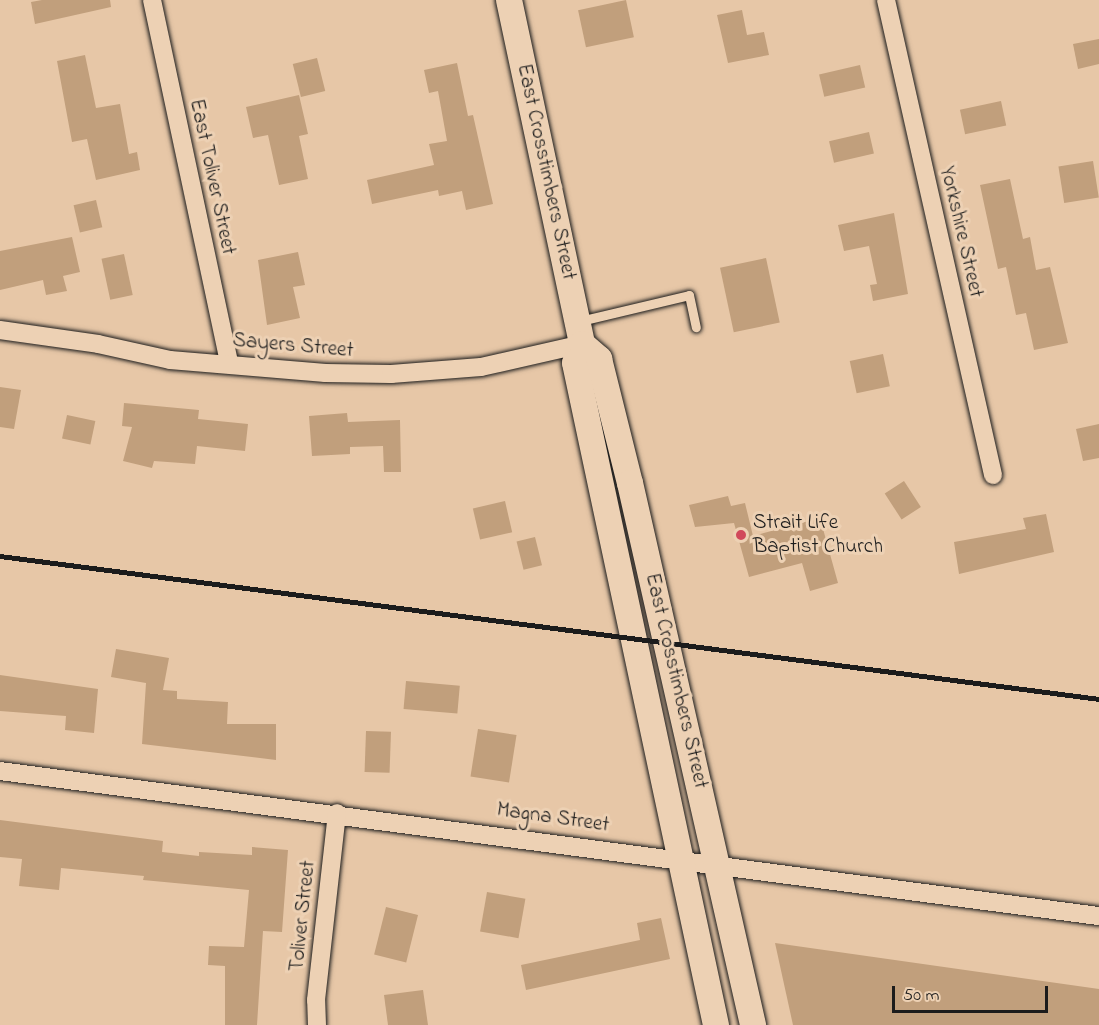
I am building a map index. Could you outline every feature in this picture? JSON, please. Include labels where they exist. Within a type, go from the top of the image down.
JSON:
[{"type":"main road","name":"East Crosstimbers Street","points":[[509,0],[580,333],[575,363],[716,1025]]},
{"type":"main road","name":"East Crosstimbers Street","points":[[580,333],[599,359],[753,1025]]},
{"type":"street","name":"East Toliver Street","points":[[152,0],[229,363]]},
{"type":"street","name":"Yorkshire Street","points":[[886,0],[993,475]]},
{"type":"street","name":"Sayers Street","points":[[0,330],[170,360],[229,363],[325,373],[391,374],[481,367],[580,333]]},
{"type":"street","name":"Magna Street","points":[[0,771],[717,862],[1099,916]]},
{"type":"street","name":"Toliver Street","points":[[317,1025],[316,1000],[336,813]]},
{"type":"lane","points":[[580,333],[689,295],[696,327]]},
{"type":"building","points":[[110,0],[111,7],[35,24],[31,2]]},
{"type":"building","points":[[626,0],[634,37],[586,47],[578,10]]},
{"type":"building","points":[[742,10],[747,35],[764,32],[769,55],[728,63],[717,15]]},
{"type":"building","points":[[1099,39],[1099,64],[1078,69],[1073,44]]},
{"type":"building","points":[[85,55],[96,108],[120,104],[129,154],[137,152],[140,170],[96,180],[87,139],[72,142],[57,61]]},
{"type":"building","points":[[317,58],[325,91],[301,97],[293,64]]},
{"type":"building","points":[[457,63],[468,116],[473,115],[493,204],[466,210],[462,191],[439,196],[438,190],[372,204],[367,180],[434,165],[429,144],[447,141],[438,91],[429,93],[424,70]]},
{"type":"building","points":[[860,65],[865,87],[824,97],[819,74]]},
{"type":"building","points":[[299,95],[308,134],[299,136],[308,179],[279,185],[268,135],[253,138],[246,107]]},
{"type":"building","points":[[1001,101],[1006,125],[965,134],[960,110]]},
{"type":"building","points":[[869,132],[874,153],[834,163],[829,141]]},
{"type":"building","points":[[1093,161],[1099,198],[1064,203],[1058,166]]},
{"type":"building","points":[[1010,179],[1023,239],[1030,237],[1036,270],[1050,267],[1068,343],[1034,350],[1026,313],[1016,315],[1006,267],[998,269],[980,185]]},
{"type":"building","points":[[96,200],[102,227],[80,232],[74,205]]},
{"type":"building","points":[[894,213],[908,294],[873,301],[870,285],[877,284],[869,246],[844,251],[838,225]]},
{"type":"building","points":[[72,237],[80,272],[63,276],[67,291],[46,295],[43,280],[0,290],[0,251]]},
{"type":"building","points":[[298,252],[305,285],[293,287],[300,318],[267,325],[258,260]]},
{"type":"building","points":[[124,254],[133,295],[110,300],[102,259]]},
{"type":"building","points":[[766,258],[780,323],[734,332],[720,268]]},
{"type":"building","points":[[883,354],[890,386],[857,393],[850,361]]},
{"type":"building","points":[[0,387],[21,390],[14,429],[0,427]]},
{"type":"building","points":[[124,403],[199,410],[198,419],[248,424],[245,451],[197,446],[195,464],[154,461],[152,468],[123,461],[132,427],[122,426]]},
{"type":"building","points":[[347,413],[348,422],[400,420],[401,472],[384,472],[383,446],[350,447],[350,454],[312,456],[309,416]]},
{"type":"building","points":[[67,415],[95,421],[90,445],[62,438]]},
{"type":"building","points":[[1099,424],[1099,458],[1083,461],[1076,429]]},
{"type":"building","points":[[904,481],[921,507],[902,520],[885,494]]},
{"type":"building","points":[[728,496],[731,506],[745,503],[753,536],[820,518],[838,583],[810,591],[802,563],[749,577],[734,523],[695,527],[689,505]]},
{"type":"building","points":[[505,501],[512,532],[480,540],[473,508]]},
{"type":"building","points":[[1046,514],[1054,552],[959,574],[954,542],[1026,529],[1023,518]]},
{"type":"building","points":[[535,537],[542,565],[524,570],[517,542]]},
{"type":"building","points":[[116,649],[169,658],[163,690],[177,691],[177,699],[228,702],[227,724],[276,724],[276,760],[142,744],[146,683],[111,677]]},
{"type":"building","points":[[0,675],[98,689],[94,733],[65,730],[66,716],[0,711]]},
{"type":"building","points":[[406,681],[460,686],[457,714],[404,709]]},
{"type":"building","points":[[478,729],[517,735],[509,783],[470,776]]},
{"type":"building","points":[[366,731],[391,732],[390,773],[365,772]]},
{"type":"building","points":[[0,820],[163,841],[162,852],[199,856],[199,852],[252,855],[252,847],[288,850],[282,932],[263,931],[257,1025],[225,1025],[225,966],[208,965],[209,946],[244,947],[249,890],[143,880],[144,876],[61,868],[59,890],[19,886],[22,859],[0,857]]},
{"type":"building","points":[[487,892],[525,899],[518,938],[480,931]]},
{"type":"building","points":[[386,907],[418,915],[406,963],[374,955]]},
{"type":"building","points":[[661,918],[670,959],[526,990],[521,965],[640,940],[637,923]]},
{"type":"building","points":[[775,943],[1099,989],[1099,1025],[793,1025]]},
{"type":"building","points":[[423,990],[428,1025],[388,1025],[384,995]]},
{"type":"railway","points":[[0,556],[1099,699]]},
{"type":"place","name":"Strait Life Baptist Church","points":[[741,535]]}]
